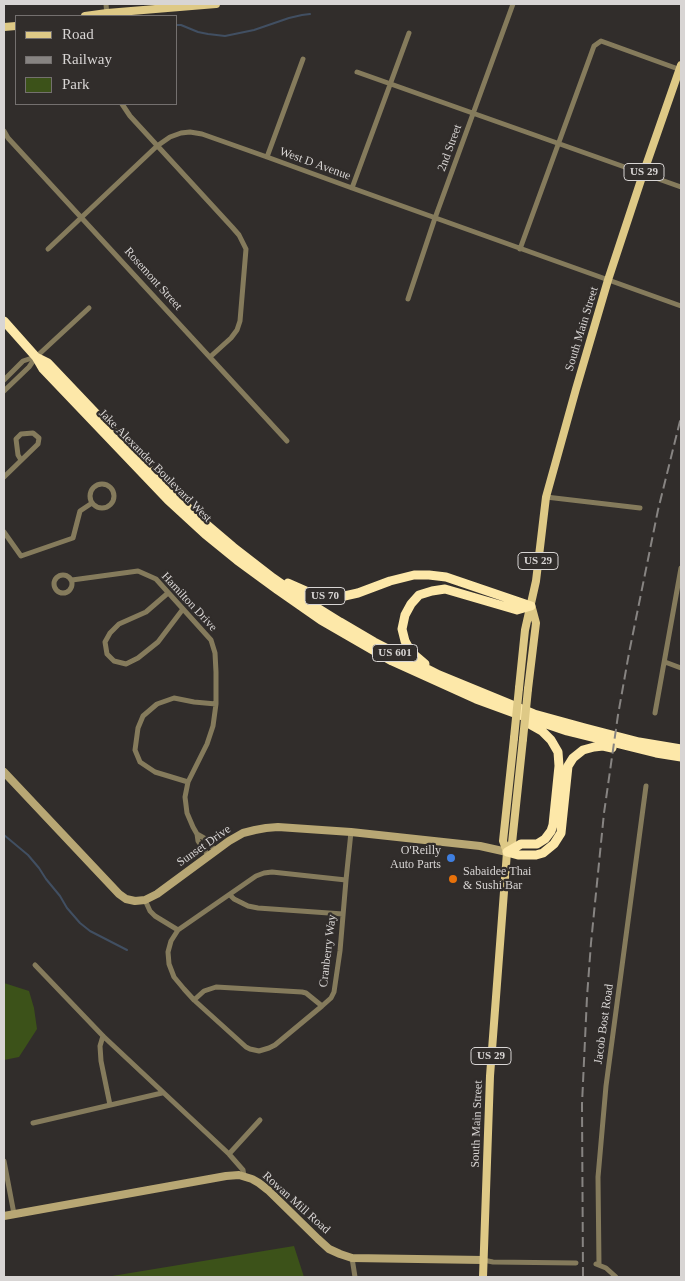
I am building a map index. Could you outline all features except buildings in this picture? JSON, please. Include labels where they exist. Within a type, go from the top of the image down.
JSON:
[{"type":"highway","name":"Jake Alexander Boulevard West","points":[[4,321],[36,357],[43,369],[168,500],[237,560],[330,625],[392,661],[477,695]]},
{"type":"highway","name":"Jake Alexander Boulevard West","points":[[36,357],[48,363],[152,473]]},
{"type":"highway","name":"US 70","points":[[152,473],[172,488],[212,524],[284,580],[313,594],[340,597],[358,593],[390,581],[414,575],[429,574],[446,577],[532,606]]},
{"type":"highway","name":"US 601","points":[[152,473],[200,519],[233,547],[303,599],[374,642],[517,714],[567,731],[656,753],[681,757]]},
{"type":"highway","points":[[477,695],[422,662],[411,652],[405,641],[402,629],[405,615],[411,604],[419,595],[445,588],[517,610],[532,606]]},
{"type":"highway","name":"US 70","points":[[477,695],[495,710],[542,731],[551,740],[558,752],[559,766],[551,831],[545,839],[537,844],[521,844],[507,852]]},
{"type":"highway","name":"US 601","points":[[477,695],[534,714],[585,728],[639,742],[681,749]]},
{"type":"highway","points":[[507,852],[518,855],[536,855],[554,844],[561,833],[568,766],[573,758],[583,750],[604,746],[655,756],[681,757]]},
{"type":"main road","points":[[107,15],[216,4]]},
{"type":"main road","name":"South Main Street","points":[[483,1277],[490,1076],[507,852],[503,841],[526,630],[536,581],[546,497],[608,280],[681,68]]},
{"type":"main road","name":"South Main Street","points":[[507,852],[512,843],[536,623],[532,606]]},
{"type":"street","points":[[106,4],[107,15]]},
{"type":"street","name":"2nd Street","points":[[408,299],[435,218],[513,4]]},
{"type":"street","points":[[352,188],[409,33]]},
{"type":"street","points":[[520,248],[594,46],[601,41],[681,68]]},
{"type":"street","points":[[267,157],[303,59]]},
{"type":"street","points":[[357,72],[681,187]]},
{"type":"street","points":[[123,105],[157,146],[232,226],[246,249],[240,321],[237,330],[231,338],[210,357]]},
{"type":"street","name":"Rosemont Street","points":[[4,131],[8,138],[288,441]]},
{"type":"street","name":"West D Avenue","points":[[48,248],[157,146],[170,137],[190,132],[202,134],[267,157],[681,306]]},
{"type":"street","points":[[4,391],[29,367],[36,357],[89,308]]},
{"type":"street","points":[[4,380],[23,361],[36,357]]},
{"type":"street","points":[[4,477],[38,444],[39,438],[36,434],[21,434],[16,439],[20,460]]},
{"type":"street","points":[[104,484],[112,488],[114,498],[109,506],[100,508],[92,503],[90,494],[95,486],[104,484]]},
{"type":"street","points":[[546,497],[640,508]]},
{"type":"street","points":[[4,532],[21,556],[73,538],[80,511],[92,503]]},
{"type":"street","points":[[655,713],[681,568]]},
{"type":"street","name":"Hamilton Drive","points":[[72,580],[138,570],[156,579],[211,640],[215,653],[216,704],[207,744],[188,782],[185,797],[190,820],[197,834],[204,838],[211,853]]},
{"type":"street","points":[[168,593],[146,612],[119,624],[110,633],[105,642],[107,654],[114,661],[126,664],[138,658],[158,642],[183,609]]},
{"type":"street","points":[[665,662],[681,668]]},
{"type":"street","points":[[188,782],[155,772],[140,762],[135,750],[142,716],[157,704],[174,698],[216,704]]},
{"type":"street","points":[[4,772],[122,897],[135,901],[145,900],[150,911],[155,916],[178,930],[256,876],[264,873],[272,872],[346,880]]},
{"type":"street","name":"Jacob Bost Road","points":[[616,1277],[609,1270],[597,1264],[598,1177],[606,1086],[646,786]]},
{"type":"street","name":"Sunset Drive","points":[[145,900],[162,891],[211,853],[236,837],[266,828],[278,827],[352,832],[480,846],[507,852]]},
{"type":"street","name":"Cranberry Way","points":[[178,930],[171,941],[168,952],[169,964],[174,976],[194,1000],[241,1043],[250,1049],[260,1051],[270,1048],[322,1006],[331,998],[334,992],[352,832]]},
{"type":"street","points":[[230,895],[248,906],[258,908],[343,914]]},
{"type":"street","points":[[35,965],[103,1036],[241,1166],[244,1176]]},
{"type":"street","points":[[194,1000],[216,986],[302,992],[322,1006]]},
{"type":"street","points":[[103,1036],[100,1046],[110,1105]]},
{"type":"street","points":[[32,1123],[162,1093]]},
{"type":"street","points":[[229,1154],[260,1120]]},
{"type":"street","points":[[4,1160],[14,1214]]},
{"type":"street","name":"Rowan Mill Road","points":[[4,1216],[226,1176],[244,1176],[268,1190],[329,1249],[340,1254],[352,1258],[483,1260]]},
{"type":"street","points":[[352,1258],[354,1277]]},
{"type":"street","points":[[483,1260],[493,1262],[576,1263]]},
{"type":"green space","points":[[4,983],[29,991],[37,1029],[19,1057],[4,1060]]},
{"type":"green space","points":[[294,1246],[304,1277],[106,1277]]},
{"type":"waterway","points":[[178,25],[198,32],[225,36],[310,14]]},
{"type":"waterway","points":[[4,835],[28,855],[80,923],[90,931],[127,950]]},
{"type":"railway","points":[[583,1277],[582,1104],[591,943],[604,813],[629,653],[658,510],[681,417]]},
{"type":"place","name":"O'Reilly Auto Parts","points":[[451,858]]},
{"type":"place","name":"Sabaidee Thai & Sushi Bar","points":[[453,879]]}]
